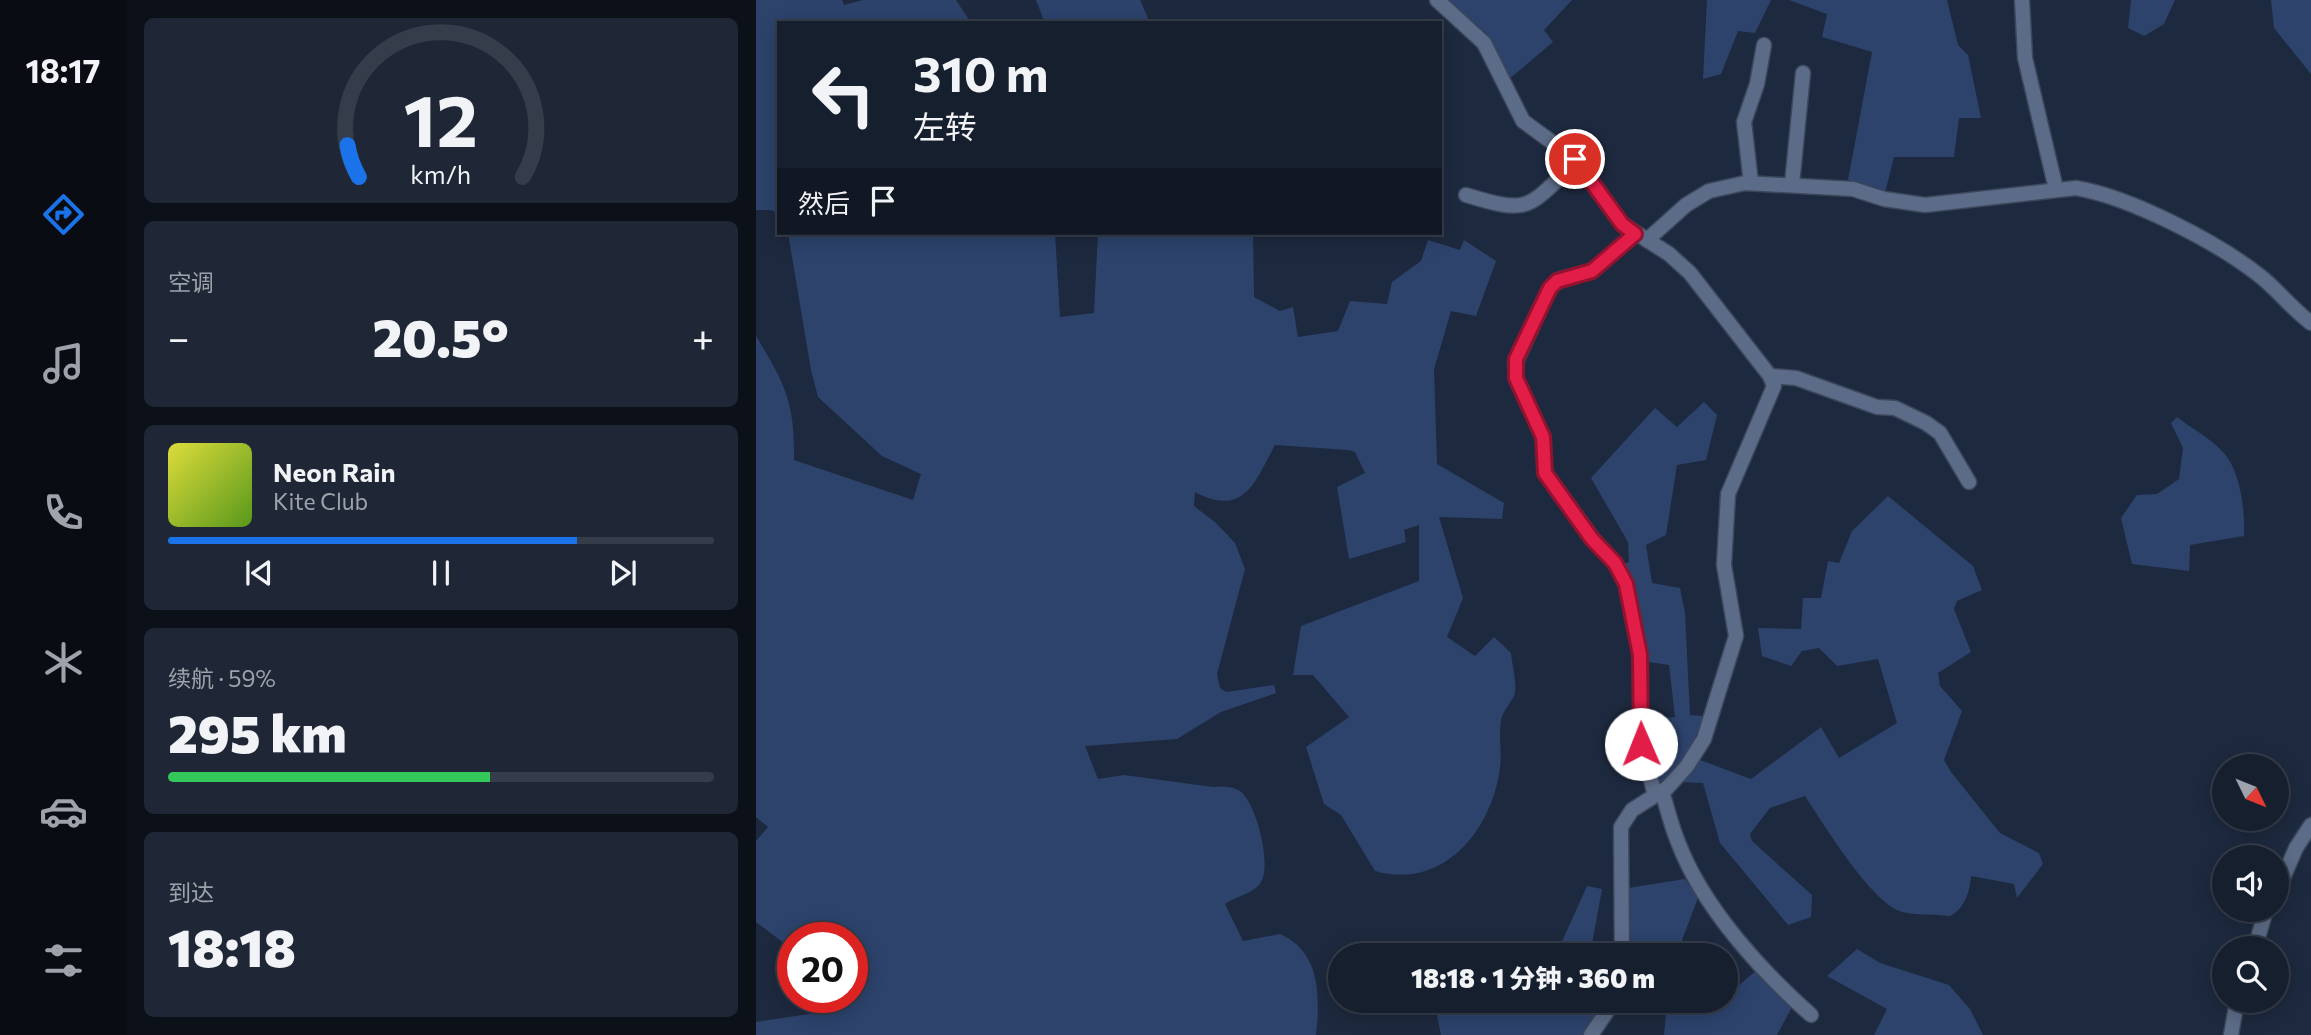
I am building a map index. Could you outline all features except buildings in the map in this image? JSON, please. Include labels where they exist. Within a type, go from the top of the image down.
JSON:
[{"type":"street","points":[[1437,0],[1484,43],[1523,121],[1577,162],[1616,216],[1641,237],[1669,254],[1690,273],[1770,376],[1772,395],[1728,494],[1724,565],[1735,641],[1704,739],[1687,766],[1658,793],[1632,810],[1621,827],[1622,943]]},
{"type":"street","points":[[2022,0],[2025,58],[2056,189]]},
{"type":"street","points":[[1751,183],[1744,121],[1764,45]]},
{"type":"street","points":[[1792,184],[1803,73]]},
{"type":"street","points":[[1466,195],[1511,208],[1525,206],[1577,162]]},
{"type":"street","points":[[1811,1015],[1761,966],[1709,898],[1678,842],[1658,793],[1641,744],[1640,655],[1626,584],[1615,563],[1592,539],[1545,473],[1543,437],[1516,378],[1515,364],[1550,288],[1557,281],[1592,271],[1709,191],[1751,183],[1853,189],[1884,199],[1925,205],[2076,188],[2099,194],[2198,234],[2259,275],[2293,310],[2311,323]]},
{"type":"street","points":[[1770,376],[1796,378],[1877,407],[1895,408],[1917,418],[1940,433],[1969,482]]},
{"type":"street","points":[[2289,864],[2311,825]]},
{"type":"street","points":[[1591,1035],[1606,1013]]},
{"type":"street","points":[[2231,1035],[2235,1013]]},
{"type":"shaded area","points":[[756,0],[842,0],[844,5],[863,0],[956,0],[970,21],[777,21],[777,213],[771,210],[756,210]]},
{"type":"shaded area","points":[[1036,0],[1140,0],[1149,21],[1044,21]]},
{"type":"shaded area","points":[[1447,0],[1572,0],[1544,30],[1553,42],[1508,80],[1487,34]]},
{"type":"shaded area","points":[[1707,0],[1771,0],[1755,33],[1738,31],[1721,74],[1703,79]]},
{"type":"shaded area","points":[[1789,0],[1947,0],[1958,45],[1968,55],[1981,118],[1959,118],[1954,157],[1894,157],[1885,193],[1848,180],[1872,52],[1822,37],[1827,14]]},
{"type":"shaded area","points":[[2131,0],[2175,0],[2164,24],[2144,36],[2128,28]]},
{"type":"shaded area","points":[[2271,0],[2311,0],[2311,74],[2274,28]]},
{"type":"shaded area","points":[[788,235],[1055,235],[1060,317],[1094,313],[1098,235],[1253,235],[1254,297],[1280,311],[1293,307],[1298,337],[1338,331],[1350,301],[1387,304],[1392,282],[1421,261],[1428,240],[1460,250],[1464,240],[1496,261],[1476,316],[1451,311],[1434,369],[1437,464],[1504,503],[1502,519],[1439,517],[1463,598],[1447,637],[1475,656],[1494,637],[1511,653],[1515,681],[1514,696],[1501,720],[1500,767],[1494,796],[1473,836],[1458,852],[1441,864],[1421,872],[1399,875],[1375,871],[1341,815],[1324,804],[1306,747],[1349,717],[1313,675],[1293,675],[1301,626],[1419,581],[1419,525],[1404,530],[1406,542],[1349,559],[1337,487],[1365,473],[1355,452],[1348,450],[1275,445],[1254,483],[1237,498],[1225,501],[1195,492],[1194,506],[1216,523],[1235,543],[1245,569],[1217,674],[1220,688],[1226,692],[1274,685],[1276,693],[1221,712],[1177,739],[1085,746],[1098,779],[1124,775],[1227,787],[1240,791],[1246,797],[1261,834],[1264,874],[1258,886],[1225,904],[1243,941],[1280,934],[1303,952],[1315,977],[1318,1005],[1316,1035],[756,1035],[756,1022],[816,1013],[868,1013],[868,922],[777,922],[777,938],[756,922],[756,841],[768,827],[756,817],[756,336],[786,394],[793,423],[794,460],[913,500],[921,474],[882,456],[818,397]]},
{"type":"shaded area","points":[[1704,402],[1717,415],[1706,460],[1677,465],[1666,535],[1646,545],[1652,583],[1680,588],[1685,613],[1690,715],[1703,716],[1682,763],[1661,784],[1647,745],[1645,719],[1675,717],[1669,665],[1649,662],[1622,564],[1629,562],[1628,542],[1591,478],[1655,408],[1677,427]]},
{"type":"shaded area","points":[[2177,417],[2212,442],[2228,459],[2238,480],[2244,515],[2244,536],[2190,545],[2189,571],[2132,564],[2121,518],[2137,495],[2157,494],[2179,479],[2183,448],[2171,423]]},
{"type":"shaded area","points":[[1888,496],[1973,566],[1982,590],[1957,601],[1954,609],[1971,652],[1938,673],[1940,686],[1962,711],[1944,760],[2000,833],[2039,853],[2043,864],[2017,898],[2014,884],[1971,876],[1963,904],[1950,916],[1902,912],[1885,902],[1860,875],[1805,796],[1770,808],[1750,834],[1752,841],[1812,895],[1811,917],[1788,925],[1720,843],[1703,783],[1682,782],[1700,760],[1751,779],[1821,727],[1839,758],[1897,723],[1878,659],[1837,666],[1819,648],[1802,651],[1791,666],[1762,656],[1758,628],[1801,629],[1803,598],[1821,598],[1828,561],[1839,563],[1852,531]]},
{"type":"shaded area","points":[[1685,879],[1698,898],[1682,940],[1684,943],[1630,943],[1628,888]]},
{"type":"shaded area","points":[[1587,886],[1602,889],[1592,943],[1561,943]]},
{"type":"shaded area","points":[[1857,949],[1880,963],[1949,985],[1970,1009],[1983,1035],[1874,1035],[1887,1009],[1827,976]]},
{"type":"shaded area","points":[[1758,969],[1792,1007],[1777,1035],[1664,1035],[1664,1013],[1738,1013],[1738,986]]},
{"type":"shaded area","points":[[1436,1013],[1597,1013],[1585,1035],[1441,1035]]},
{"type":"route","points":[[1575,159],[1622,224],[1635,234],[1592,271],[1561,279],[1550,288],[1516,359],[1515,373],[1543,437],[1542,464],[1545,473],[1592,539],[1603,548],[1623,575],[1640,655],[1641,744]]}]
